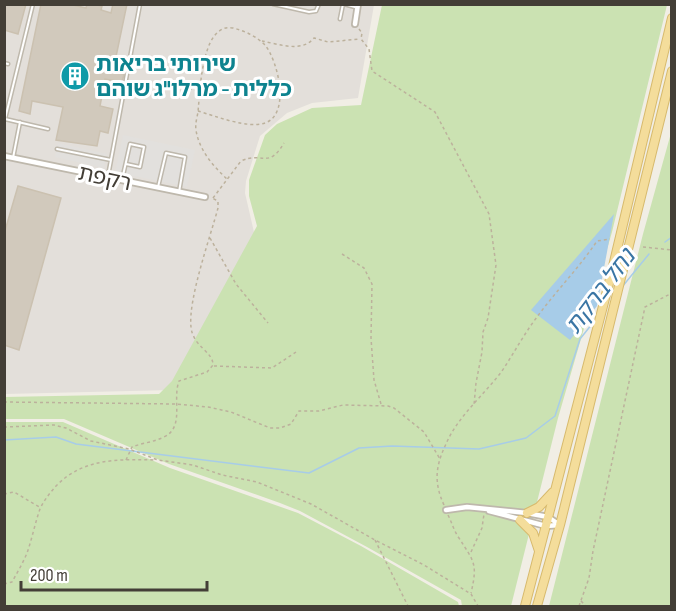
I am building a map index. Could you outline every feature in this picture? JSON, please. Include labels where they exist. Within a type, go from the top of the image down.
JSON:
[{"type":"main road","points":[[525,606],[609,283],[672,18]]},
{"type":"main road","points":[[537,606],[560,525],[672,71]]},
{"type":"main road","points":[[527,513],[539,507],[554,491]]},
{"type":"main road","points":[[520,520],[532,533],[539,552]]},
{"type":"street","points":[[354,24],[358,6]]},
{"type":"street","name":"רקפת","points":[[4,156],[205,197]]},
{"type":"street","points":[[446,510],[461,507],[527,513],[560,525]]},
{"type":"street","points":[[475,508],[520,520],[547,521]]},
{"type":"lane","points":[[4,123],[33,4]]},
{"type":"lane","points":[[107,177],[140,4]]},
{"type":"lane","points":[[273,4],[309,12],[316,11],[319,4]]},
{"type":"lane","points":[[293,9],[294,4]]},
{"type":"lane","points":[[340,19],[343,4],[358,6]]},
{"type":"lane","points":[[5,119],[48,129]]},
{"type":"lane","points":[[13,158],[20,122]]},
{"type":"lane","points":[[122,180],[130,144],[144,147],[140,167],[126,164]]},
{"type":"lane","points":[[57,149],[111,160]]},
{"type":"lane","points":[[158,188],[166,153],[176,155],[185,157],[178,192]]},
{"type":"path","points":[[354,24],[362,33],[361,39],[369,49],[372,71],[435,112],[489,214],[496,265],[488,318],[483,332],[474,405]]},
{"type":"path","points":[[198,111],[251,124],[264,123],[276,114],[280,100],[280,86],[271,56],[259,40],[245,31],[228,27],[221,29],[212,40],[198,92],[195,128],[200,145],[215,168],[227,179]]},
{"type":"path","points":[[259,40],[299,47],[314,38],[328,42],[361,39]]},
{"type":"path","points":[[178,84],[198,92]]},
{"type":"path","points":[[212,198],[218,194],[241,160],[274,157],[284,143]]},
{"type":"path","points":[[205,197],[218,201],[193,300],[191,327],[194,339],[212,358],[213,366]]},
{"type":"path","points":[[210,238],[236,284],[268,323]]},
{"type":"path","points":[[471,594],[474,570],[470,553],[458,538],[437,489],[440,459],[454,428],[502,370],[536,318],[570,278],[597,241],[610,239]]},
{"type":"path","points":[[643,248],[672,250]]},
{"type":"path","points":[[342,254],[364,268],[372,284],[371,338],[374,380],[381,404]]},
{"type":"path","points":[[579,606],[589,578],[595,539],[645,307],[672,293]]},
{"type":"path","points":[[126,460],[129,449],[163,438],[172,432],[176,426],[176,390],[179,381],[207,372],[213,366],[272,368],[296,352]]},
{"type":"path","points":[[4,402],[176,404],[208,407],[231,412],[270,428],[280,428],[291,424],[299,411],[319,411],[343,405],[381,404],[394,408],[421,429],[440,459]]},
{"type":"path","points":[[4,427],[54,425],[66,428],[91,441],[129,449],[158,460]]},
{"type":"path","points":[[4,584],[12,582],[26,555],[40,508],[48,495],[63,479],[88,464],[126,460],[158,460],[193,465],[222,475],[257,482],[311,504],[424,565],[471,594],[478,606]]},
{"type":"path","points":[[4,494],[14,492],[40,508]]},
{"type":"path","points":[[470,553],[482,528],[484,510]]},
{"type":"path","points":[[375,540],[408,606]]},
{"type":"path","points":[[581,601],[586,606]]},
{"type":"shaded area","points":[[5,5],[374,5],[358,98],[312,103],[287,113],[260,136],[246,181],[245,193],[256,241],[172,390],[5,394]]},
{"type":"shaded area","points":[[123,135],[195,150],[187,187],[115,172]]},
{"type":"shaded area","points":[[58,143],[107,154],[104,168],[55,157]]},
{"type":"green space","points":[[382,5],[667,5],[612,232],[558,418],[511,606],[462,606],[461,600],[300,511],[169,464],[64,419],[5,419],[4,397],[159,394],[172,381],[257,226],[249,196],[249,180],[265,135],[277,124],[312,108],[361,105]]},
{"type":"green space","points":[[671,133],[671,606],[549,606],[643,234]]},
{"type":"green space","points":[[5,422],[63,422],[170,468],[298,513],[458,602],[459,606],[5,606]]},
{"type":"water","points":[[614,214],[597,306],[570,340],[531,310]]},
{"type":"building","points":[[4,4],[26,4],[18,34],[4,30]]},
{"type":"building","name":"שירותי בריאות כללית - מרלו\"ג שוהם","points":[[41,4],[69,4],[86,8],[87,4],[92,4],[102,6],[101,10],[111,13],[113,4],[127,4],[113,71],[124,74],[122,82],[105,79],[100,106],[113,109],[108,133],[100,131],[97,146],[56,140],[63,107],[32,101],[30,114],[19,111]]},
{"type":"building","points":[[18,186],[61,198],[19,350],[4,345],[4,234]]},
{"type":"waterway","name":"נחל ברקת","points":[[665,242],[672,237]]},
{"type":"waterway","name":"נחל ברקת","points":[[622,287],[649,254]]},
{"type":"waterway","points":[[4,440],[56,437],[76,444],[309,473],[359,448],[392,446],[479,449],[526,438],[555,416],[580,339],[596,319]]},
{"type":"place","name":"שירותי בריאות כללית - מרלו\"ג שוהם","points":[[75,76]]}]
